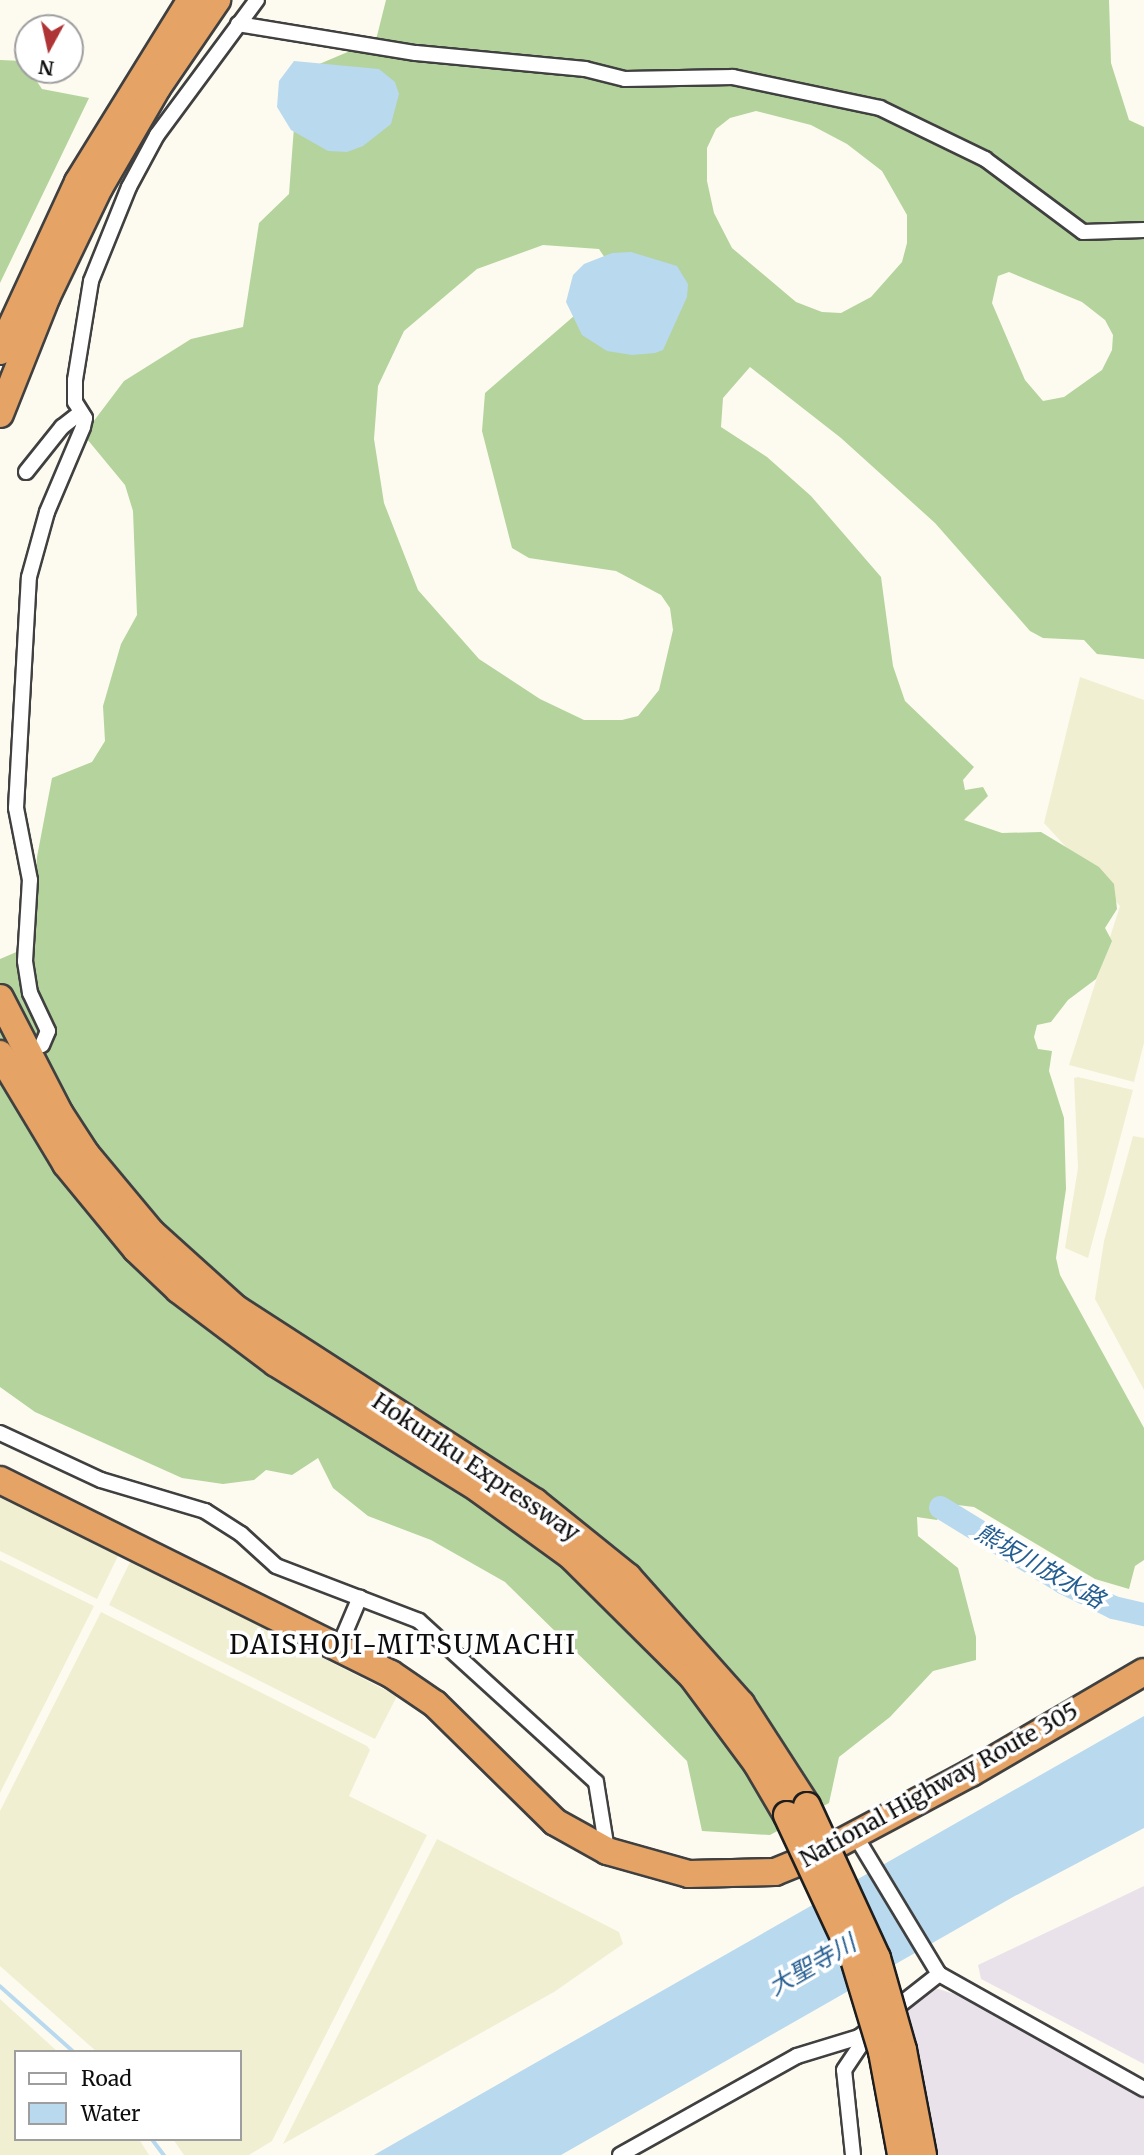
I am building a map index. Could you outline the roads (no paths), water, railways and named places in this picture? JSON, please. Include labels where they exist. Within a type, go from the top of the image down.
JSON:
[{"type":"highway","points":[[0,351],[78,182],[191,0]]},
{"type":"highway","points":[[0,414],[47,296],[99,188],[157,88],[217,0]]},
{"type":"highway","name":"Hokuriku Expressway","points":[[0,998],[60,1114],[86,1154],[151,1232],[235,1308],[535,1502],[628,1577],[741,1704],[877,1958],[904,2050],[923,2155]]},
{"type":"highway","name":"Hokuriku Expressway","points":[[0,1054],[66,1164],[136,1249],[179,1290],[276,1363],[479,1489],[570,1555],[692,1676],[757,1764],[797,1811],[854,1959],[882,2052],[901,2155]]},
{"type":"highway","name":"National Highway Route 305","points":[[0,1480],[338,1648],[424,1695],[534,1806],[607,1851],[690,1874],[775,1872],[858,1841],[1144,1672]]},
{"type":"street","points":[[42,1045],[48,1031],[30,993],[25,961],[30,880],[16,808],[19,701],[35,547],[83,427],[81,412],[75,402],[75,380],[83,316],[115,222],[157,135],[257,0]]},
{"type":"street","points":[[238,24],[416,53],[585,69],[625,79],[733,77],[880,108],[985,159],[1083,232],[1105,235],[1144,230]]},
{"type":"street","points":[[26,472],[62,427],[81,412]]},
{"type":"street","points":[[0,1433],[101,1480],[205,1511],[241,1534],[276,1566],[419,1621],[565,1749],[596,1782],[607,1851]]},
{"type":"street","points":[[338,1648],[360,1597]]},
{"type":"street","points":[[858,1841],[939,1975],[1144,2089]]},
{"type":"street","points":[[620,2155],[797,2056],[859,2037],[939,1975]]},
{"type":"street","points":[[853,2155],[844,2070],[860,2046],[859,2037]]},
{"type":"water","points":[[294,61],[379,69],[395,82],[399,94],[391,124],[363,146],[347,152],[328,151],[291,130],[277,107],[279,81]]},
{"type":"water","points":[[631,252],[677,266],[688,284],[687,297],[663,350],[655,353],[632,355],[607,351],[582,335],[566,302],[573,275],[584,264],[612,253]]},
{"type":"water","name":"大聖寺川","points":[[1144,1716],[1144,1828],[1013,1897],[561,2155],[374,2155]]},
{"type":"waterway","name":"熊坂川放水路","points":[[940,1507],[1064,1583],[1113,1607],[1144,1614]]},
{"type":"waterway","points":[[0,1986],[72,2050]]},
{"type":"waterway","points":[[154,2141],[164,2155]]},
{"type":"district","name":"DAISHOJI-MITSUMACHI","points":[[403,1645]]}]
